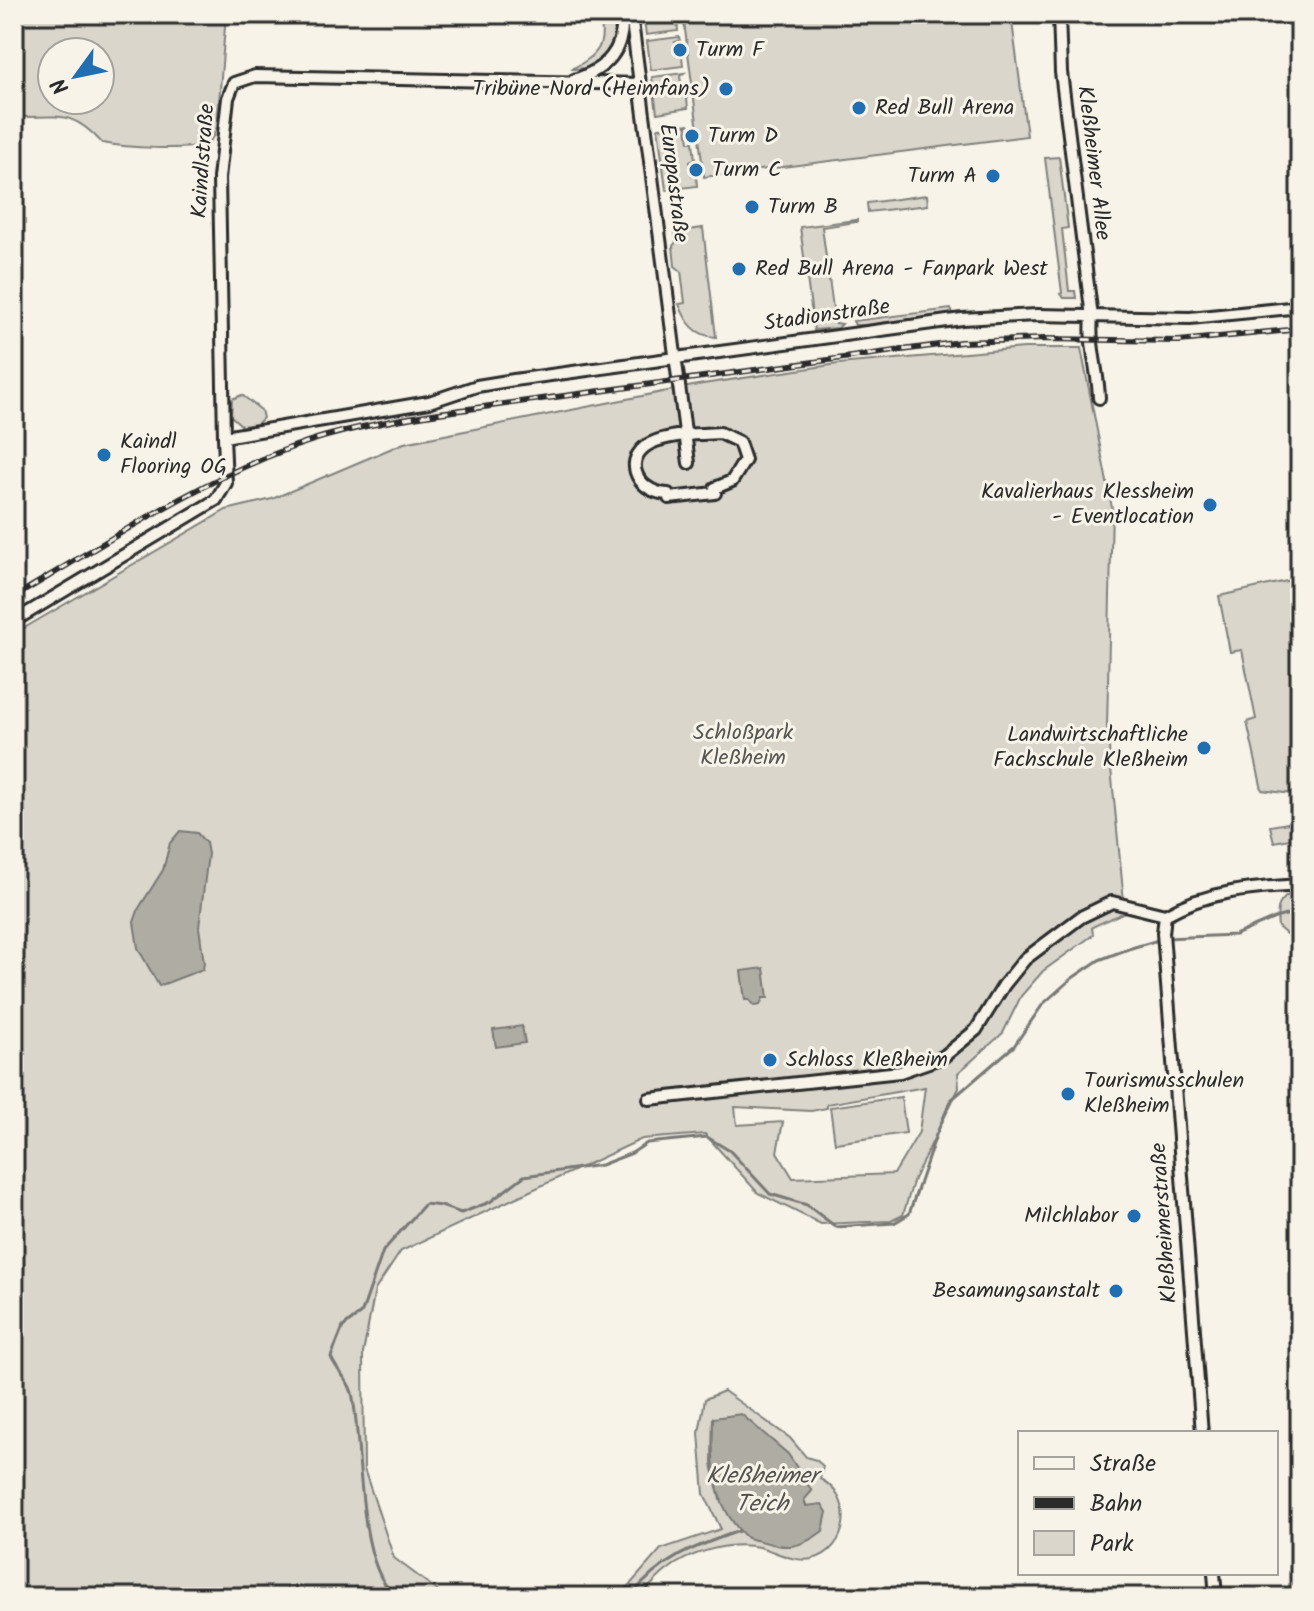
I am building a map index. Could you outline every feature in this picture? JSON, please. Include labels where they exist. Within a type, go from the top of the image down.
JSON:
[{"type":"street","name":"Kaindlstraße","points":[[570,81],[596,71],[616,51],[623,32],[622,14]]},
{"type":"street","name":"Europastraße","points":[[631,14],[675,357]]},
{"type":"street","name":"Kleßheimer Allee","points":[[1059,14],[1061,72],[1092,317],[1089,341],[1098,378],[1099,398]]},
{"type":"street","name":"Kaindlstraße","points":[[14,621],[216,500],[226,483],[219,178],[229,90],[234,83],[255,76],[641,84]]},
{"type":"street","name":"Stadionstraße","points":[[675,357],[949,320],[1020,315],[1190,318],[1300,307]]},
{"type":"street","points":[[224,437],[429,402],[477,386],[675,357],[689,463]]},
{"type":"street","points":[[720,433],[739,442],[745,460],[738,474],[732,481],[715,488],[715,493],[669,498],[668,494],[659,494],[641,484],[636,477],[635,465],[641,453],[656,441],[686,436],[720,433]]},
{"type":"street","points":[[649,1099],[900,1072],[921,1067],[943,1057],[976,1030],[1004,985],[1025,959],[1081,917],[1112,902],[1165,915],[1187,902],[1212,896],[1260,886],[1300,885]]},
{"type":"street","name":"Kleßheimerstraße","points":[[1165,915],[1163,933],[1202,1431]]},
{"type":"street","points":[[1214,1575],[1216,1597]]},
{"type":"green space","points":[[14,14],[226,14],[217,127],[206,143],[171,148],[112,145],[102,143],[81,124],[53,116],[14,117]]},
{"type":"green space","points":[[599,14],[619,14],[612,44],[592,65],[571,69],[588,59],[598,48],[602,33]]},
{"type":"green space","points":[[643,14],[672,14],[673,20],[677,20],[678,31],[646,35]]},
{"type":"green space","name":"Red Bull Arena","points":[[683,14],[1011,14],[1027,136],[704,177]]},
{"type":"green space","points":[[679,37],[680,41],[675,42],[677,56],[682,56],[683,66],[651,70],[647,41]]},
{"type":"green space","points":[[684,73],[680,76],[682,90],[686,90],[688,108],[657,113],[652,77]]},
{"type":"green space","points":[[690,124],[687,126],[689,142],[693,142],[695,160],[690,162],[697,186],[666,190],[658,128]]},
{"type":"green space","points":[[1059,157],[1068,228],[1062,229],[1069,291],[1075,291],[1076,298],[1064,298],[1060,294],[1045,158]]},
{"type":"green space","points":[[927,195],[928,205],[868,212],[867,203]]},
{"type":"green space","points":[[857,220],[822,227],[835,323],[842,324],[838,328],[814,330],[800,227]]},
{"type":"green space","points":[[703,228],[716,337],[702,334],[692,327],[679,304],[685,303],[681,271],[675,266],[675,232]]},
{"type":"green space","points":[[951,309],[951,314],[864,325],[855,325],[853,321]]},
{"type":"green space","name":"Schloßpark Kleßheim","points":[[1024,348],[1081,348],[1112,508],[1107,727],[1125,912],[1092,927],[1093,935],[1043,971],[1021,996],[1003,1033],[958,1073],[959,1088],[914,1179],[903,1215],[891,1221],[821,1224],[758,1193],[705,1134],[642,1139],[401,1251],[375,1290],[363,1353],[364,1469],[394,1558],[438,1591],[441,1597],[14,1597],[14,634],[226,510],[272,499],[404,443],[703,384],[838,364]],"holes":[[[925,1087],[919,1132],[894,1174],[793,1178],[777,1152],[783,1122],[737,1125],[735,1107],[811,1111],[827,1108],[827,1104]]]},
{"type":"green space","points":[[242,395],[261,410],[263,418],[257,424],[242,426],[231,416],[232,399]]},
{"type":"green space","points":[[1300,578],[1300,795],[1262,790],[1247,722],[1256,719],[1242,650],[1230,652],[1219,596]]},
{"type":"green space","points":[[1300,821],[1300,837],[1274,842],[1270,826]]},
{"type":"green space","points":[[1300,892],[1300,934],[1286,934],[1278,927],[1278,910],[1284,898]]},
{"type":"green space","points":[[901,1097],[906,1133],[835,1143],[830,1107]]},
{"type":"green space","points":[[724,1391],[790,1438],[806,1457],[823,1466],[820,1479],[839,1497],[843,1509],[840,1534],[825,1554],[805,1560],[747,1546],[722,1547],[698,1553],[675,1564],[639,1597],[619,1597],[661,1549],[721,1529],[704,1494],[699,1433],[705,1399]],"holes":[[[713,1418],[807,1506],[720,1500],[712,1464]]]},
{"type":"water","points":[[180,831],[197,833],[206,843],[208,854],[199,927],[204,963],[203,969],[159,986],[138,948],[134,922],[139,908],[163,870],[170,843]]},
{"type":"water","points":[[764,968],[768,998],[763,998],[760,1005],[754,1006],[745,1000],[741,971]]},
{"type":"water","points":[[522,1026],[525,1043],[496,1047],[493,1030]]},
{"type":"water","name":"Kleßheimer Teich","points":[[741,1414],[788,1454],[812,1491],[804,1500],[806,1506],[822,1504],[827,1512],[823,1531],[813,1538],[787,1546],[747,1538],[726,1511],[716,1482],[713,1418]]},
{"type":"waterway","points":[[398,1597],[384,1583],[374,1561],[367,1534],[352,1393],[331,1357],[343,1327],[362,1312],[383,1251],[425,1204],[461,1213],[490,1202],[524,1176],[601,1165],[632,1153],[647,1143],[707,1137],[730,1151],[770,1194],[807,1205],[836,1227],[894,1223],[909,1214],[951,1100],[1014,1046],[1043,1004],[1071,979],[1099,960],[1165,938],[1235,935],[1300,911]]},
{"type":"waterway","points":[[630,1597],[654,1572],[679,1555],[739,1531]]},
{"type":"railway","points":[[14,597],[149,516],[218,479],[308,442],[382,423],[961,342],[1045,339],[1179,341],[1300,329]]},
{"type":"place","name":"Turm F","points":[[680,50]]},
{"type":"place","name":"Tribüne Nord (Heimfans)","points":[[726,89]]},
{"type":"place","name":"Red Bull Arena","points":[[859,108]]},
{"type":"place","name":"Turm D","points":[[692,136]]},
{"type":"place","name":"Turm C","points":[[696,170]]},
{"type":"place","name":"Turm A","points":[[993,176]]},
{"type":"place","name":"Turm B","points":[[752,207]]},
{"type":"place","name":"Red Bull Arena - Fanpark West","points":[[739,269]]},
{"type":"place","name":"Kaindl Flooring OG","points":[[104,455]]},
{"type":"place","name":"Kavalierhaus Klessheim - Eventlocation","points":[[1210,505]]},
{"type":"place","name":"Landwirtschaftliche Fachschule Kleßheim","points":[[1204,748]]},
{"type":"place","name":"Schloss Kleßheim","points":[[770,1060]]},
{"type":"place","name":"Tourismusschulen Kleßheim","points":[[1068,1094]]},
{"type":"place","name":"Milchlabor","points":[[1134,1216]]},
{"type":"place","name":"Besamungsanstalt","points":[[1116,1291]]}]
